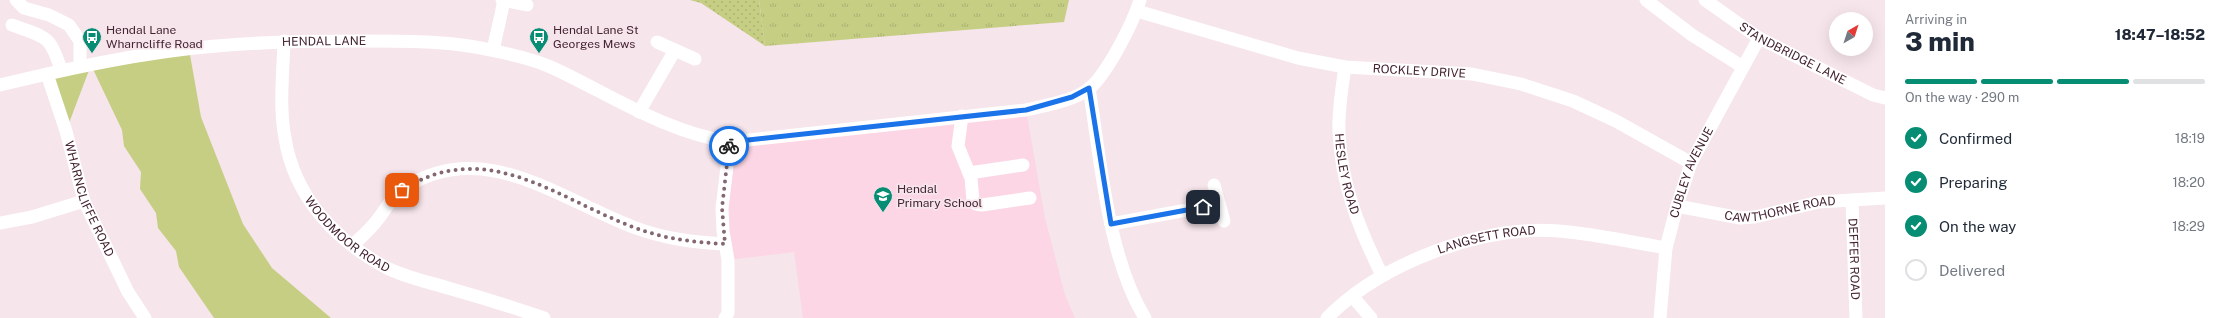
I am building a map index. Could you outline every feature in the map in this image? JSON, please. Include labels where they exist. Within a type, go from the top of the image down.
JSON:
[{"type":"street","points":[[16,0],[24,8],[49,15],[69,25],[80,41],[80,66]]},
{"type":"street","points":[[493,50],[503,0],[527,5]]},
{"type":"street","points":[[1646,0],[1695,31],[1743,67]]},
{"type":"street","name":"STANDBRIDGE LANE","points":[[1705,0],[1759,38],[1873,95],[1885,98]]},
{"type":"street","name":"HENDAL LANE","points":[[0,85],[80,66],[195,48],[284,42],[420,41],[493,50],[551,67],[639,112],[703,138],[730,142],[1026,110],[1072,97],[1089,88],[1104,72],[1139,6]]},
{"type":"street","name":"ROCKLEY DRIVE","points":[[1139,6],[1290,57],[1345,67],[1472,74],[1521,84],[1573,101],[1616,121],[1691,163]]},
{"type":"street","points":[[12,25],[42,37],[51,43],[61,70]]},
{"type":"street","name":"CUBLEY AVENUE","points":[[1660,318],[1666,248],[1676,206],[1691,163],[1759,38]]},
{"type":"street","name":"WOODMOOR ROAD","points":[[284,42],[282,111],[284,138],[292,169],[304,194],[327,224],[353,245],[386,267],[544,318]]},
{"type":"street","points":[[657,42],[695,59]]},
{"type":"street","points":[[639,112],[675,50]]},
{"type":"street","name":"HESLEY ROAD","points":[[1345,67],[1339,110],[1342,164],[1350,203],[1362,234],[1382,275]]},
{"type":"street","name":"WHARNCLIFFE ROAD","points":[[47,74],[66,131],[84,201],[128,292],[145,318]]},
{"type":"street","points":[[1089,88],[1111,224],[1129,283],[1145,318]]},
{"type":"street","points":[[962,116],[958,146],[969,173],[973,201],[976,204],[1030,198]]},
{"type":"street","points":[[725,318],[728,313],[728,260],[722,208],[730,142]]},
{"type":"street","points":[[969,173],[1023,165]]},
{"type":"street","points":[[353,245],[378,219],[388,203],[402,190],[417,181],[436,174],[470,168],[513,174],[593,211],[669,239],[725,244]]},
{"type":"street","points":[[1214,185],[1224,221]]},
{"type":"street","name":"CAWTHORNE ROAD","points":[[1676,206],[1740,218],[1755,217],[1819,202],[1885,198]]},
{"type":"street","points":[[0,223],[32,217],[84,201]]},
{"type":"street","name":"DEFFER ROAD","points":[[1852,201],[1856,318]]},
{"type":"street","points":[[1111,224],[1219,204]]},
{"type":"street","name":"LANGSETT ROAD","points":[[1327,318],[1382,275],[1424,256],[1471,240],[1511,233],[1557,231],[1666,248]]},
{"type":"street","points":[[1353,297],[1371,318]]},
{"type":"shaded area","name":"Hendal Primary School","points":[[1026,110],[1045,218],[1065,295],[1075,318],[803,318],[794,252],[728,260],[723,231],[730,142]]},
{"type":"green space","points":[[690,0],[759,0],[765,46],[701,3]]},
{"type":"green space","points":[[759,0],[1069,0],[1064,22],[765,46]]},
{"type":"green space","points":[[189,49],[201,117],[243,224],[272,268],[331,318],[214,318],[179,267],[176,251],[158,228],[156,213],[140,189],[141,172],[124,146],[122,130],[91,65],[66,131],[47,74],[82,66]]},
{"type":"way so far","points":[[402,190],[417,181],[436,174],[470,168],[490,169],[513,174],[634,228],[669,239],[725,244],[722,208],[729,146]]},
{"type":"place","name":"Hendal Lane Wharncliffe Road","points":[[92,54]]},
{"type":"place","name":"Hendal Lane St Georges Mews","points":[[539,54]]},
{"type":"place","name":"Hendal Primary School","points":[[883,213]]},
{"type":"route","points":[[729,146],[730,142],[1026,110],[1072,97],[1089,88],[1102,166],[1105,195],[1111,224],[1203,207]]}]
